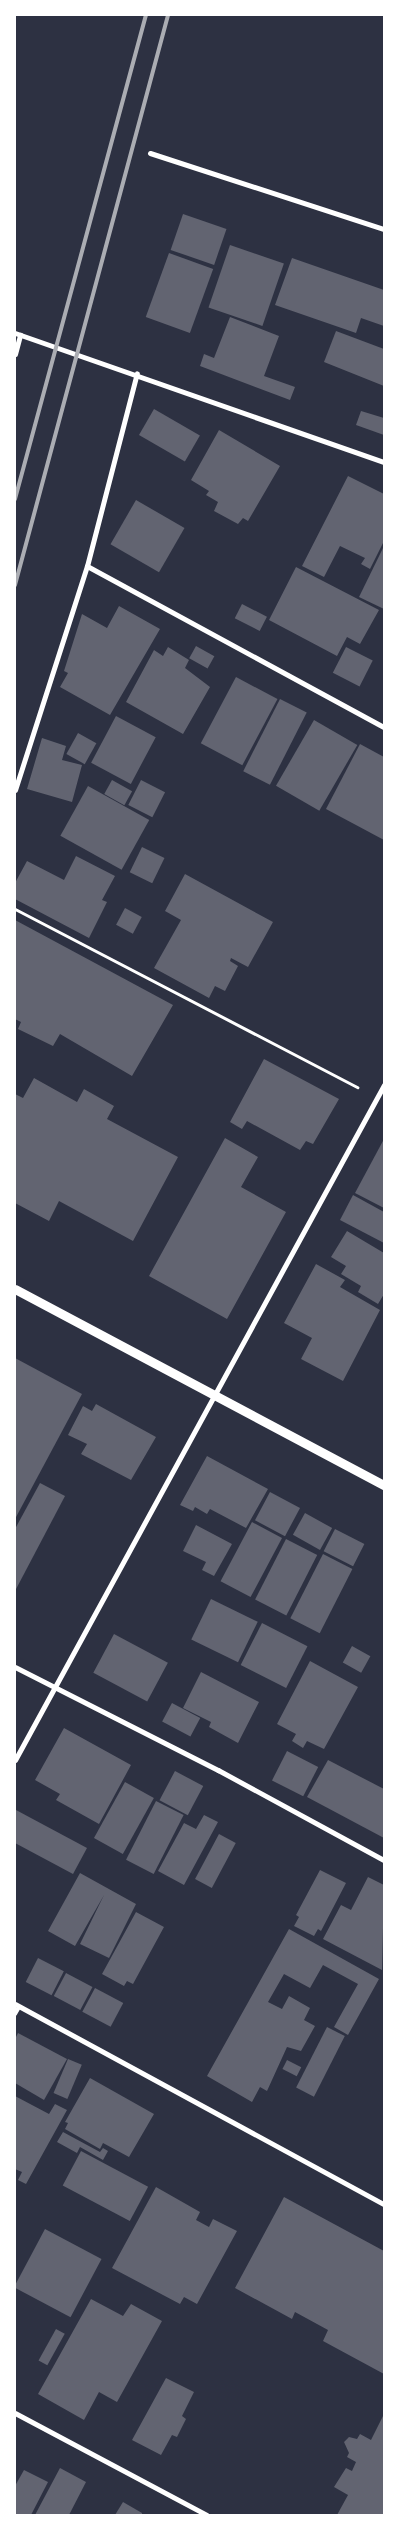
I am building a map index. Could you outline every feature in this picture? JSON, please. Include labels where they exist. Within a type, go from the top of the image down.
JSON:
[{"type":"street","points":[[150,153],[384,229]]},
{"type":"street","points":[[15,354],[18,334],[137,373],[384,462]]},
{"type":"street","points":[[15,790],[87,566],[137,373]]},
{"type":"street","points":[[87,566],[384,727]]},
{"type":"street","points":[[15,1760],[213,1395],[384,1086]]},
{"type":"street","points":[[15,1289],[384,1485]]},
{"type":"street","points":[[15,1667],[56,1686],[384,1860]]},
{"type":"street","points":[[17,2006],[384,2204]]},
{"type":"street","points":[[15,2413],[207,2515]]},
{"type":"lane","points":[[15,2014],[17,2006]]},
{"type":"path","points":[[15,909],[378,1097]]},
{"type":"building","points":[[183,214],[226,229],[214,265],[171,250]]},
{"type":"building","points":[[230,245],[284,264],[262,326],[209,307]]},
{"type":"building","points":[[169,253],[213,269],[190,333],[146,317]]},
{"type":"building","points":[[292,258],[384,290],[384,326],[361,318],[356,333],[275,305]]},
{"type":"building","points":[[230,317],[279,336],[264,376],[295,387],[290,400],[200,366],[204,354],[214,358]]},
{"type":"building","points":[[336,331],[384,349],[384,386],[324,362]]},
{"type":"building","points":[[154,409],[200,436],[185,461],[139,435]]},
{"type":"building","points":[[361,411],[384,418],[384,435],[356,425]]},
{"type":"building","points":[[219,430],[280,466],[248,521],[243,518],[238,524],[214,511],[218,502],[206,495],[209,491],[191,480]]},
{"type":"building","points":[[348,476],[384,494],[384,541],[370,569],[361,564],[365,558],[340,546],[324,577],[302,566]]},
{"type":"building","points":[[136,500],[184,528],[159,572],[111,544]]},
{"type":"building","points":[[384,546],[384,609],[359,597]]},
{"type":"building","points":[[296,567],[379,610],[360,644],[347,637],[337,656],[269,620]]},
{"type":"building","points":[[242,604],[267,617],[260,631],[235,618]]},
{"type":"building","points":[[119,606],[160,629],[110,715],[60,687],[68,673],[64,671],[82,614],[107,628]]},
{"type":"building","points":[[196,646],[214,656],[208,668],[189,658]]},
{"type":"building","points":[[168,647],[189,660],[185,668],[210,687],[183,734],[126,702],[154,650],[163,656]]},
{"type":"building","points":[[346,647],[373,661],[360,686],[333,673]]},
{"type":"building","points":[[236,677],[277,699],[242,765],[201,743]]},
{"type":"building","points":[[280,699],[307,713],[270,785],[243,771]]},
{"type":"building","points":[[116,716],[156,737],[131,784],[91,763]]},
{"type":"building","points":[[314,720],[357,745],[319,811],[276,786]]},
{"type":"building","points":[[78,733],[96,743],[85,764],[66,754]]},
{"type":"building","points":[[42,738],[66,746],[62,760],[82,765],[72,802],[27,789]]},
{"type":"building","points":[[360,744],[384,757],[384,840],[326,809]]},
{"type":"building","points":[[112,780],[132,791],[124,805],[104,794]]},
{"type":"building","points":[[141,780],[165,792],[152,817],[128,805]]},
{"type":"building","points":[[88,786],[149,820],[122,870],[60,836]]},
{"type":"building","points":[[142,847],[164,858],[152,883],[130,872]]},
{"type":"building","points":[[76,856],[115,876],[102,900],[107,902],[89,938],[15,899],[15,883],[27,861],[64,880]]},
{"type":"building","points":[[185,874],[273,922],[248,967],[231,958],[230,961],[238,966],[225,991],[215,986],[209,998],[154,968],[181,920],[165,911]]},
{"type":"building","points":[[125,908],[142,917],[133,934],[116,925]]},
{"type":"building","points":[[15,920],[173,1005],[132,1076],[60,1034],[53,1046],[18,1029],[21,1022],[15,1019]]},
{"type":"building","points":[[264,1059],[339,1099],[313,1144],[306,1141],[300,1150],[247,1121],[242,1129],[230,1122]]},
{"type":"building","points":[[34,1078],[77,1102],[84,1089],[114,1106],[107,1119],[178,1157],[133,1241],[59,1201],[49,1221],[15,1203],[15,1094],[23,1098]]},
{"type":"building","points":[[225,1138],[258,1157],[241,1187],[286,1212],[227,1319],[149,1276]]},
{"type":"building","points":[[384,1139],[384,1208],[355,1193]]},
{"type":"building","points":[[353,1195],[384,1212],[384,1243],[340,1220]]},
{"type":"building","points":[[347,1231],[384,1253],[384,1294],[378,1304],[358,1292],[361,1286],[341,1274],[346,1266],[331,1257]]},
{"type":"building","points":[[316,1264],[345,1280],[340,1287],[380,1310],[343,1381],[301,1359],[312,1338],[284,1323]]},
{"type":"building","points":[[15,1358],[82,1394],[15,1519]]},
{"type":"building","points":[[96,1404],[156,1437],[131,1480],[81,1454],[87,1444],[68,1435],[83,1406],[92,1411]]},
{"type":"building","points":[[207,1456],[268,1489],[246,1528],[210,1509],[207,1514],[195,1507],[193,1511],[180,1505]]},
{"type":"building","points":[[40,1483],[65,1496],[15,1591],[15,1529]]},
{"type":"building","points":[[270,1492],[300,1508],[285,1536],[255,1520]]},
{"type":"building","points":[[305,1513],[332,1528],[320,1550],[293,1535]]},
{"type":"building","points":[[252,1522],[282,1538],[251,1597],[221,1581]]},
{"type":"building","points":[[196,1525],[232,1544],[214,1576],[202,1570],[206,1562],[183,1551]]},
{"type":"building","points":[[335,1529],[364,1544],[353,1566],[324,1551]]},
{"type":"building","points":[[286,1539],[317,1555],[286,1615],[255,1600]]},
{"type":"building","points":[[323,1554],[352,1569],[320,1633],[290,1618]]},
{"type":"building","points":[[211,1599],[258,1622],[238,1662],[191,1639]]},
{"type":"building","points":[[262,1623],[307,1646],[286,1688],[241,1665]]},
{"type":"building","points":[[114,1634],[168,1663],[147,1701],[93,1673]]},
{"type":"building","points":[[352,1646],[370,1656],[361,1673],[343,1663]]},
{"type":"building","points":[[310,1661],[358,1687],[324,1749],[307,1741],[303,1748],[292,1741],[296,1734],[277,1724]]},
{"type":"building","points":[[201,1672],[259,1702],[238,1743],[209,1727],[211,1722],[183,1708]]},
{"type":"building","points":[[172,1703],[200,1718],[190,1737],[162,1722]]},
{"type":"building","points":[[64,1728],[131,1765],[99,1824],[56,1800],[60,1794],[35,1780]]},
{"type":"building","points":[[287,1751],[318,1767],[303,1796],[272,1780]]},
{"type":"building","points":[[328,1760],[384,1789],[384,1838],[307,1797]]},
{"type":"building","points":[[175,1771],[203,1786],[188,1815],[160,1800]]},
{"type":"building","points":[[125,1782],[154,1798],[123,1854],[94,1838]]},
{"type":"building","points":[[156,1801],[184,1815],[154,1874],[126,1860]]},
{"type":"building","points":[[16,1810],[87,1848],[73,1874],[15,1843]]},
{"type":"building","points":[[204,1815],[218,1822],[184,1885],[158,1871],[184,1823],[196,1829]]},
{"type":"building","points":[[219,1834],[236,1843],[212,1888],[195,1879]]},
{"type":"building","points":[[320,1870],[346,1883],[321,1931],[318,1929],[314,1936],[294,1926],[299,1917],[296,1915]]},
{"type":"building","points":[[80,1873],[136,1904],[109,1958],[80,1944],[104,1895],[75,1946],[48,1931]]},
{"type":"building","points":[[368,1877],[384,1885],[382,1970],[323,1939],[341,1905],[351,1910]]},
{"type":"building","points":[[136,1912],[164,1927],[133,1984],[127,1981],[124,1986],[102,1974]]},
{"type":"building","points":[[289,1929],[379,1979],[348,2035],[334,2027],[358,1984],[323,1965],[310,1988],[284,1974],[268,2002],[282,2009],[289,1996],[310,2008],[304,2020],[315,2026],[301,2051],[287,2047],[267,2091],[260,2087],[252,2102],[207,2076]]},
{"type":"building","points":[[38,1958],[64,1971],[52,1995],[26,1982]]},
{"type":"building","points":[[66,1973],[92,1987],[80,2010],[54,1996]]},
{"type":"building","points":[[95,1988],[123,2003],[111,2027],[82,2012]]},
{"type":"building","points":[[327,2027],[345,2036],[314,2097],[296,2088]]},
{"type":"building","points":[[18,2033],[67,2059],[44,2100],[15,2083],[15,2039]]},
{"type":"building","points":[[68,2059],[82,2065],[67,2099],[54,2093]]},
{"type":"building","points":[[287,2060],[301,2067],[297,2076],[282,2069]]},
{"type":"building","points":[[90,2078],[154,2114],[129,2157],[103,2143],[100,2149],[65,2129],[68,2123],[65,2122]]},
{"type":"building","points":[[15,2096],[49,2114],[55,2104],[67,2110],[26,2184],[18,2180],[22,2172],[15,2169]]},
{"type":"building","points":[[63,2132],[100,2152],[103,2148],[108,2151],[103,2160],[80,2147],[77,2153],[57,2142]]},
{"type":"building","points":[[81,2151],[148,2187],[130,2221],[63,2185]]},
{"type":"building","points":[[156,2187],[200,2212],[196,2220],[209,2227],[213,2219],[237,2231],[197,2304],[184,2297],[180,2304],[112,2268]]},
{"type":"building","points":[[284,2197],[384,2251],[384,2374],[323,2341],[328,2330],[295,2312],[292,2319],[235,2288]]},
{"type":"building","points":[[45,2229],[102,2259],[71,2317],[15,2288]]},
{"type":"building","points":[[91,2299],[123,2316],[131,2304],[162,2321],[117,2402],[99,2392],[84,2420],[38,2394]]},
{"type":"building","points":[[56,2329],[65,2334],[47,2365],[39,2360]]},
{"type":"building","points":[[166,2378],[194,2392],[182,2416],[186,2419],[177,2437],[172,2435],[161,2455],[132,2440]]},
{"type":"building","points":[[384,2414],[384,2515],[337,2515],[348,2495],[334,2487],[346,2468],[352,2471],[356,2462],[347,2457],[349,2453],[344,2442],[349,2437],[357,2439],[360,2434],[371,2440]]},
{"type":"building","points":[[60,2468],[86,2482],[69,2515],[35,2515]]},
{"type":"building","points":[[24,2470],[48,2482],[31,2515],[15,2515],[15,2486]]},
{"type":"building","points":[[123,2502],[142,2513],[142,2515],[115,2515]]},
{"type":"railway","points":[[15,499],[146,15]]},
{"type":"railway","points":[[15,585],[168,15]]}]
